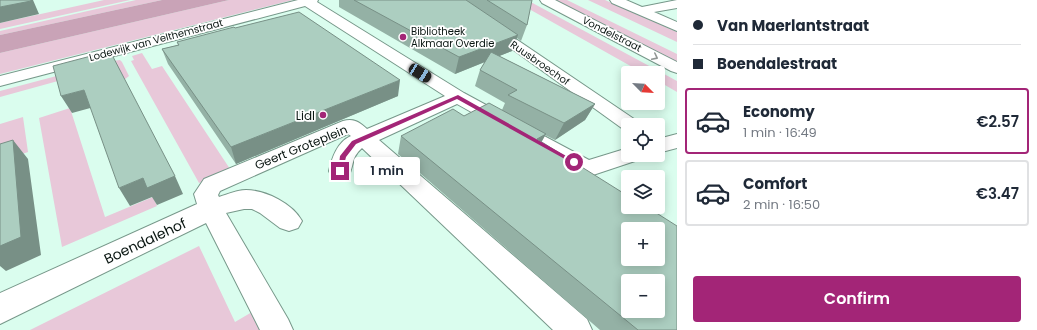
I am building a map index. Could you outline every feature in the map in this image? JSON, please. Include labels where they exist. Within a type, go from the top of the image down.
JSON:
[{"type":"street","name":"Ruusbroechof","points":[[450,0],[621,119]]},
{"type":"street","name":"Vondelstraat","points":[[546,0],[677,68]]},
{"type":"street","name":"Vondelstraat","points":[[572,0],[621,24]]},
{"type":"street","points":[[616,0],[677,27]]},
{"type":"street","points":[[309,1],[458,97],[587,169],[621,158]]},
{"type":"street","name":"Lodewijk van Velthemstraat","points":[[0,81],[309,1]]},
{"type":"street","points":[[640,11],[677,4]]},
{"type":"street","points":[[340,171],[343,156],[354,143],[458,97]]},
{"type":"street","name":"Geert Groteplein","points":[[277,330],[211,210],[206,194],[212,184],[350,125],[576,330]]},
{"type":"street","name":"Boendalehof","points":[[0,309],[211,210],[235,201],[253,199],[270,206],[289,221]]},
{"type":"shaded area","points":[[104,0],[130,0],[0,29],[0,23]]},
{"type":"shaded area","points":[[136,0],[162,0],[0,35],[0,31]]},
{"type":"shaded area","points":[[162,0],[229,0],[0,53],[0,35]]},
{"type":"shaded area","points":[[229,0],[293,0],[0,74],[0,53]]},
{"type":"shaded area","points":[[513,0],[527,0],[649,66],[631,66]]},
{"type":"shaded area","points":[[551,0],[567,0],[677,54],[677,65]]},
{"type":"shaded area","points":[[588,0],[605,0],[677,32],[677,42]]},
{"type":"shaded area","points":[[142,53],[152,69],[162,66],[230,169],[199,183],[131,61],[134,60],[132,56]]},
{"type":"shaded area","points":[[120,60],[129,76],[124,80],[116,65],[0,97],[0,91]]},
{"type":"shaded area","points":[[665,75],[677,81],[677,92],[665,85]]},
{"type":"shaded area","points":[[70,108],[105,217],[153,197],[157,206],[62,247],[39,118]]},
{"type":"shaded area","points":[[23,117],[28,152],[0,162],[0,124]]},
{"type":"shaded area","points":[[199,246],[235,322],[252,312],[261,330],[30,330]]},
{"type":"building","points":[[0,0],[31,0],[31,1],[0,7]]},
{"type":"building","points":[[354,0],[466,0],[518,35],[459,57]]},
{"type":"building","points":[[487,0],[532,0],[527,25]]},
{"type":"building","points":[[299,12],[400,80],[231,147],[162,49],[179,45],[177,42]]},
{"type":"building","points":[[110,51],[175,176],[147,188],[143,178],[119,188],[84,90],[61,96],[53,66]]},
{"type":"building","points":[[491,52],[595,104],[564,123],[508,95],[517,90],[480,70]]},
{"type":"building","points":[[489,103],[546,134],[537,139],[621,192],[621,214],[658,214],[677,226],[677,330],[638,330],[623,318],[665,318],[665,274],[621,274],[621,316],[401,136],[453,109],[464,116]]},
{"type":"building","points":[[13,140],[21,237],[0,246],[0,144]]},
{"type":"place","name":"Bibliotheek Alkmaar Overdie","points":[[403,37]]},
{"type":"place","name":"Lidl","points":[[323,115]]},
{"type":"route","points":[[340,171],[343,156],[354,143],[458,97],[574,162]]}]
